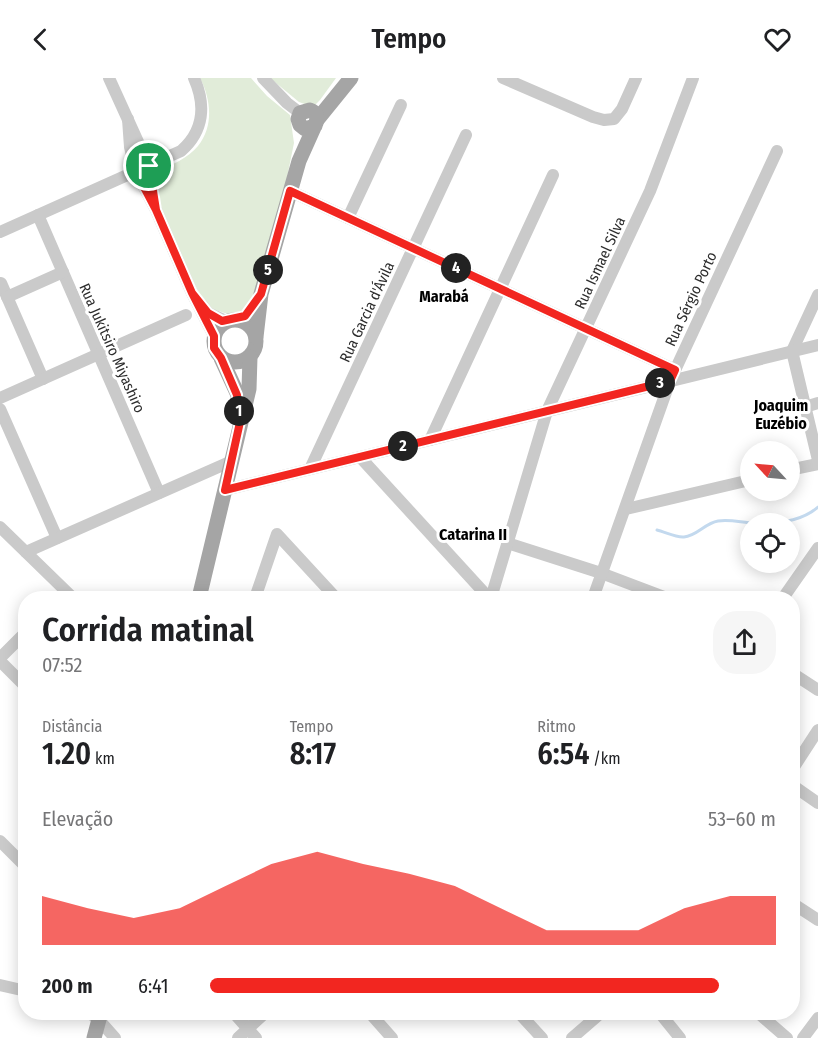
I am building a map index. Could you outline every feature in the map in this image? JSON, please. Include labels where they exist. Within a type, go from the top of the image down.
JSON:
[{"type":"main road","points":[[202,591],[249,388],[250,357],[256,347],[261,294],[298,161],[298,140],[309,119],[339,78]]},
{"type":"main road","points":[[309,119],[351,78]]},
{"type":"main road","points":[[240,422],[237,395],[221,358],[214,348],[214,336],[218,327],[245,316],[261,294]]},
{"type":"main road","points":[[231,320],[249,324],[256,337]]},
{"type":"main road","points":[[221,358],[231,363],[241,362],[250,357]]},
{"type":"main road","points":[[94,1038],[96,1020]]},
{"type":"street","points":[[109,78],[149,166],[156,210]]},
{"type":"street","points":[[0,232],[181,151],[199,128],[203,110],[201,95],[194,78]]},
{"type":"street","points":[[263,78],[287,103],[309,119]]},
{"type":"street","points":[[503,78],[604,120],[614,119],[622,109],[636,78]]},
{"type":"street","name":"Rua Ismael Silva","points":[[492,591],[547,411],[650,191],[693,78]]},
{"type":"street","points":[[348,218],[400,105]]},
{"type":"street","points":[[128,119],[130,147],[136,172],[214,336]]},
{"type":"street","name":"Rua Garcia d'Ávila","points":[[310,469],[466,135]]},
{"type":"street","name":"Rua Sérgio Porto","points":[[595,591],[672,375],[777,151]]},
{"type":"street","points":[[430,440],[553,175]]},
{"type":"street","points":[[290,191],[586,328],[672,375]]},
{"type":"street","name":"Rua Jukitsiro Miyashiro","points":[[38,215],[159,493]]},
{"type":"street","points":[[7,297],[63,273]]},
{"type":"street","points":[[1,283],[43,379]]},
{"type":"street","points":[[192,293],[208,313],[231,320]]},
{"type":"street","points":[[800,467],[818,462],[812,405],[792,351],[818,295]]},
{"type":"street","points":[[0,398],[186,315]]},
{"type":"street","points":[[225,490],[547,411],[672,375],[818,345]]},
{"type":"street","points":[[0,409],[57,538]]},
{"type":"street","points":[[360,457],[484,591]]},
{"type":"street","points":[[26,552],[232,461]]},
{"type":"street","points":[[626,509],[740,482]]},
{"type":"street","points":[[0,527],[61,591]]},
{"type":"street","points":[[258,591],[277,534],[330,591]]},
{"type":"street","points":[[507,543],[649,591]]},
{"type":"street","points":[[788,591],[818,548]]},
{"type":"street","points":[[18,641],[0,660],[18,679]]},
{"type":"street","points":[[800,678],[818,690]]},
{"type":"street","points":[[800,758],[818,730]]},
{"type":"street","points":[[800,791],[818,803]]},
{"type":"street","points":[[0,841],[18,858]]},
{"type":"street","points":[[800,908],[818,920]]},
{"type":"street","points":[[0,985],[18,990]]},
{"type":"street","points":[[803,1038],[818,1018]]},
{"type":"street","points":[[100,1020],[115,1038]]},
{"type":"street","points":[[240,1020],[252,1034]]},
{"type":"street","points":[[238,1038],[252,1034],[261,1020]]},
{"type":"street","points":[[376,1020],[392,1038]]},
{"type":"street","points":[[525,1020],[542,1038]]},
{"type":"street","points":[[572,1038],[593,1020]]},
{"type":"street","points":[[665,1020],[680,1038]]},
{"type":"street","points":[[766,1020],[787,1038]]},
{"type":"green space","points":[[200,78],[251,78],[267,96],[290,115],[294,143],[283,197],[255,298],[242,312],[231,315],[209,308],[202,300],[160,207],[155,181],[158,172],[179,161],[198,146],[207,130],[209,112],[207,95]]},
{"type":"green space","points":[[270,78],[336,78],[313,107],[299,102]]},
{"type":"waterway","points":[[657,530],[684,537],[718,521],[780,522],[804,516],[818,507]]},
{"type":"district","name":"Marabá","points":[[444,296]]},
{"type":"district","name":"Joaquim Euzébio","points":[[781,414]]},
{"type":"district","name":"Catarina II","points":[[473,534]]},
{"type":"route","points":[[149,166],[136,172],[156,210],[174,251],[192,293],[208,313],[222,321],[245,316],[261,294],[290,191],[675,370],[670,381],[225,490],[240,422],[237,395],[221,358],[214,348],[214,336],[203,318],[192,293],[156,210],[149,166]]}]
